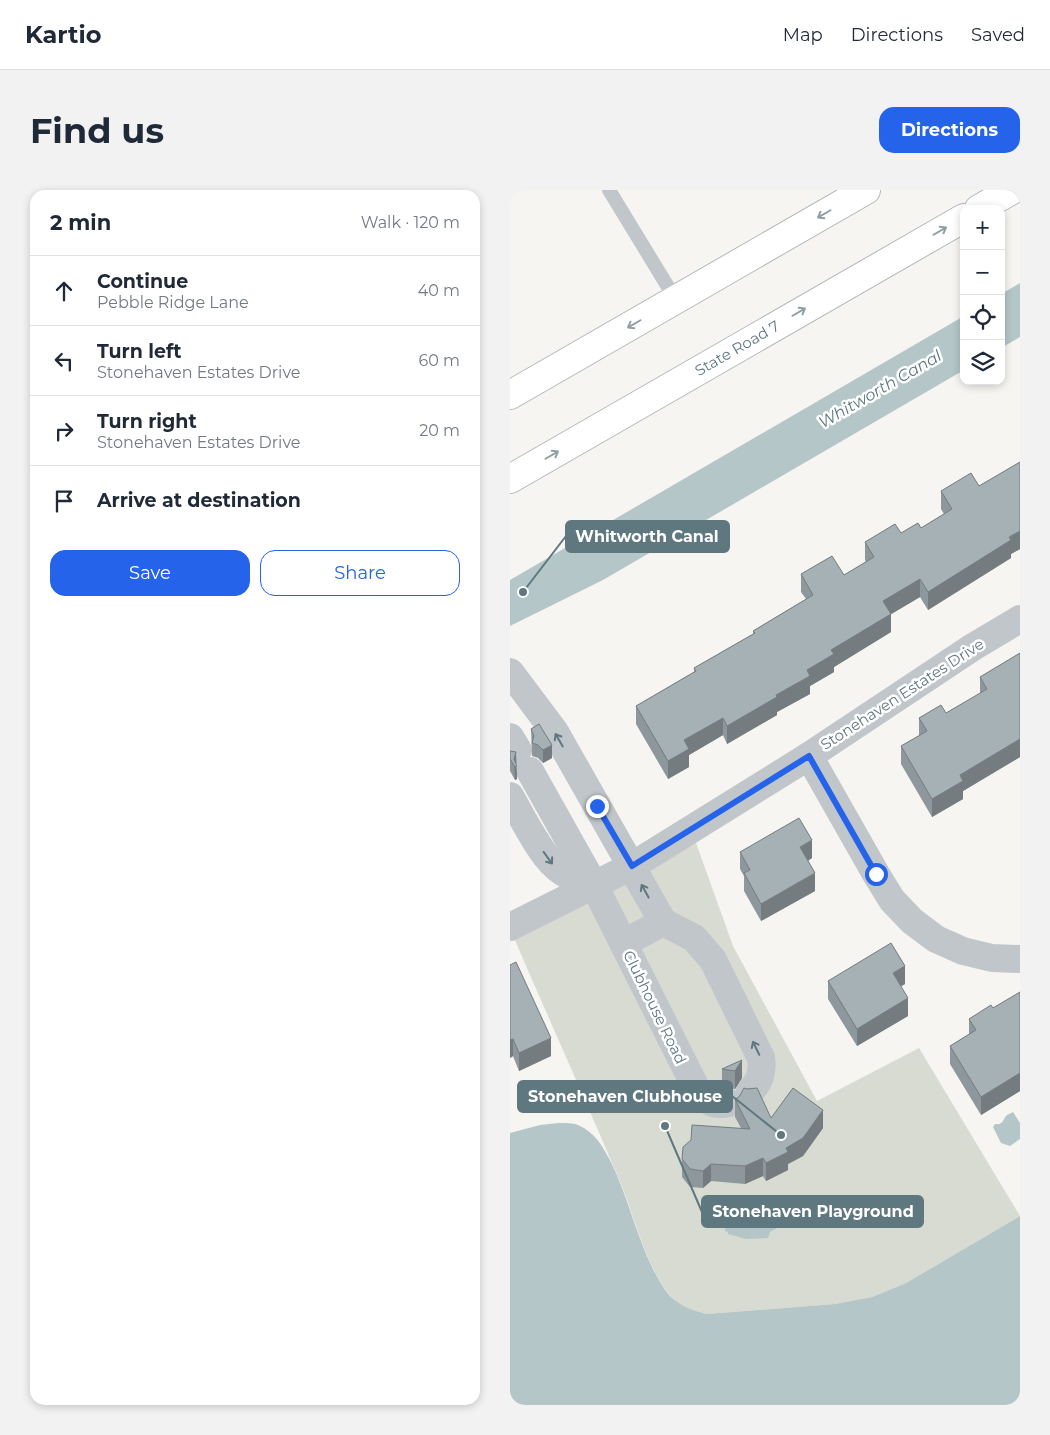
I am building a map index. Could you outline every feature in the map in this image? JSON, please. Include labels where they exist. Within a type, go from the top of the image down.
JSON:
[{"type":"main road","points":[[510,395],[866,190]]},
{"type":"main road","points":[[986,205],[1012,190]]},
{"type":"main road","name":"State Road 7","points":[[510,479],[960,220]]},
{"type":"main road","points":[[510,408],[551,372]]},
{"type":"street","name":"Stonehaven Estates Drive","points":[[510,927],[632,866],[809,756],[973,647],[1020,619]]},
{"type":"street","points":[[510,672],[555,732],[663,922]]},
{"type":"street","points":[[519,753],[594,885]]},
{"type":"street","points":[[809,756],[892,900],[912,921],[936,939],[963,951],[992,958],[1020,959]]},
{"type":"street","points":[[584,782],[548,802],[516,806],[538,844],[554,866],[576,879],[594,885]]},
{"type":"street","name":"Clubhouse Road","points":[[594,885],[696,1088],[708,1102],[715,1104],[740,1097],[760,1078],[761,1058],[713,960],[694,938],[663,922],[624,943]]},
{"type":"lane","points":[[609,190],[676,300]]},
{"type":"shaded area","points":[[691,829],[733,946],[817,1101],[919,1048],[1020,1216],[906,1283],[872,1297],[835,1304],[707,1314],[685,1307],[672,1298],[652,1266],[619,1179],[510,929]]},
{"type":"water","points":[[1020,283],[1020,337],[1005,346],[1005,295],[1005,292]]},
{"type":"water","points":[[960,318],[960,372],[603,580],[510,626],[510,580]]},
{"type":"water","points":[[1013,1112],[1020,1123],[1020,1139],[1010,1146],[1001,1143],[993,1127],[995,1124],[1001,1123],[1007,1115]]},
{"type":"water","points":[[559,1123],[578,1125],[598,1141],[617,1175],[647,1256],[663,1286],[678,1303],[692,1310],[707,1314],[835,1304],[872,1297],[906,1283],[1020,1216],[1020,1405],[510,1405],[510,1133],[540,1125]]},
{"type":"water","points":[[762,1196],[778,1200],[778,1203],[781,1204],[779,1227],[770,1232],[768,1238],[746,1239],[728,1234],[725,1231],[727,1199],[741,1200],[742,1197]]},
{"type":"building","points":[[1020,462],[1020,531],[1009,537],[1011,540],[928,592],[920,579],[883,601],[891,614],[831,650],[834,654],[807,670],[810,676],[727,726],[723,718],[684,740],[689,749],[668,761],[636,706],[696,671],[694,668],[755,633],[753,631],[813,595],[801,574],[832,556],[844,575],[874,557],[865,542],[895,524],[901,533],[918,523],[921,528],[952,509],[941,491],[971,473],[979,486]]},
{"type":"building","points":[[1020,653],[1020,739],[960,775],[963,781],[932,799],[901,746],[927,731],[919,718],[941,705],[946,713],[987,689],[980,677]]},
{"type":"building","points":[[539,724],[552,745],[543,750],[538,745],[532,743],[534,736],[531,729]]},
{"type":"building","points":[[510,751],[516,752],[514,759],[517,766],[515,767],[510,759]]},
{"type":"building","points":[[799,818],[812,840],[800,847],[815,873],[761,904],[744,873],[750,870],[740,852]]},
{"type":"building","points":[[891,943],[905,966],[893,973],[908,998],[857,1029],[828,981]]},
{"type":"building","points":[[516,962],[551,1038],[519,1053],[513,1039],[510,1040],[510,965]]},
{"type":"building","points":[[1020,992],[1020,1073],[981,1097],[950,1046],[976,1030],[969,1019],[991,1005],[993,1008]]},
{"type":"building","points":[[742,1060],[735,1071],[722,1069]]},
{"type":"building","points":[[744,1088],[757,1088],[771,1118],[793,1088],[823,1110],[803,1138],[786,1148],[788,1152],[766,1163],[763,1158],[745,1166],[711,1164],[703,1171],[690,1169],[682,1159],[683,1147],[691,1140],[692,1125],[750,1129],[735,1099],[739,1097]]},
{"type":"place","name":"Whitworth Canal","points":[[523,592]]},
{"type":"place","name":"Stonehaven Playground","points":[[665,1126]]},
{"type":"place","name":"Stonehaven Clubhouse","points":[[781,1135]]},
{"type":"route","points":[[597,806],[632,866],[809,756],[876,874]]}]
